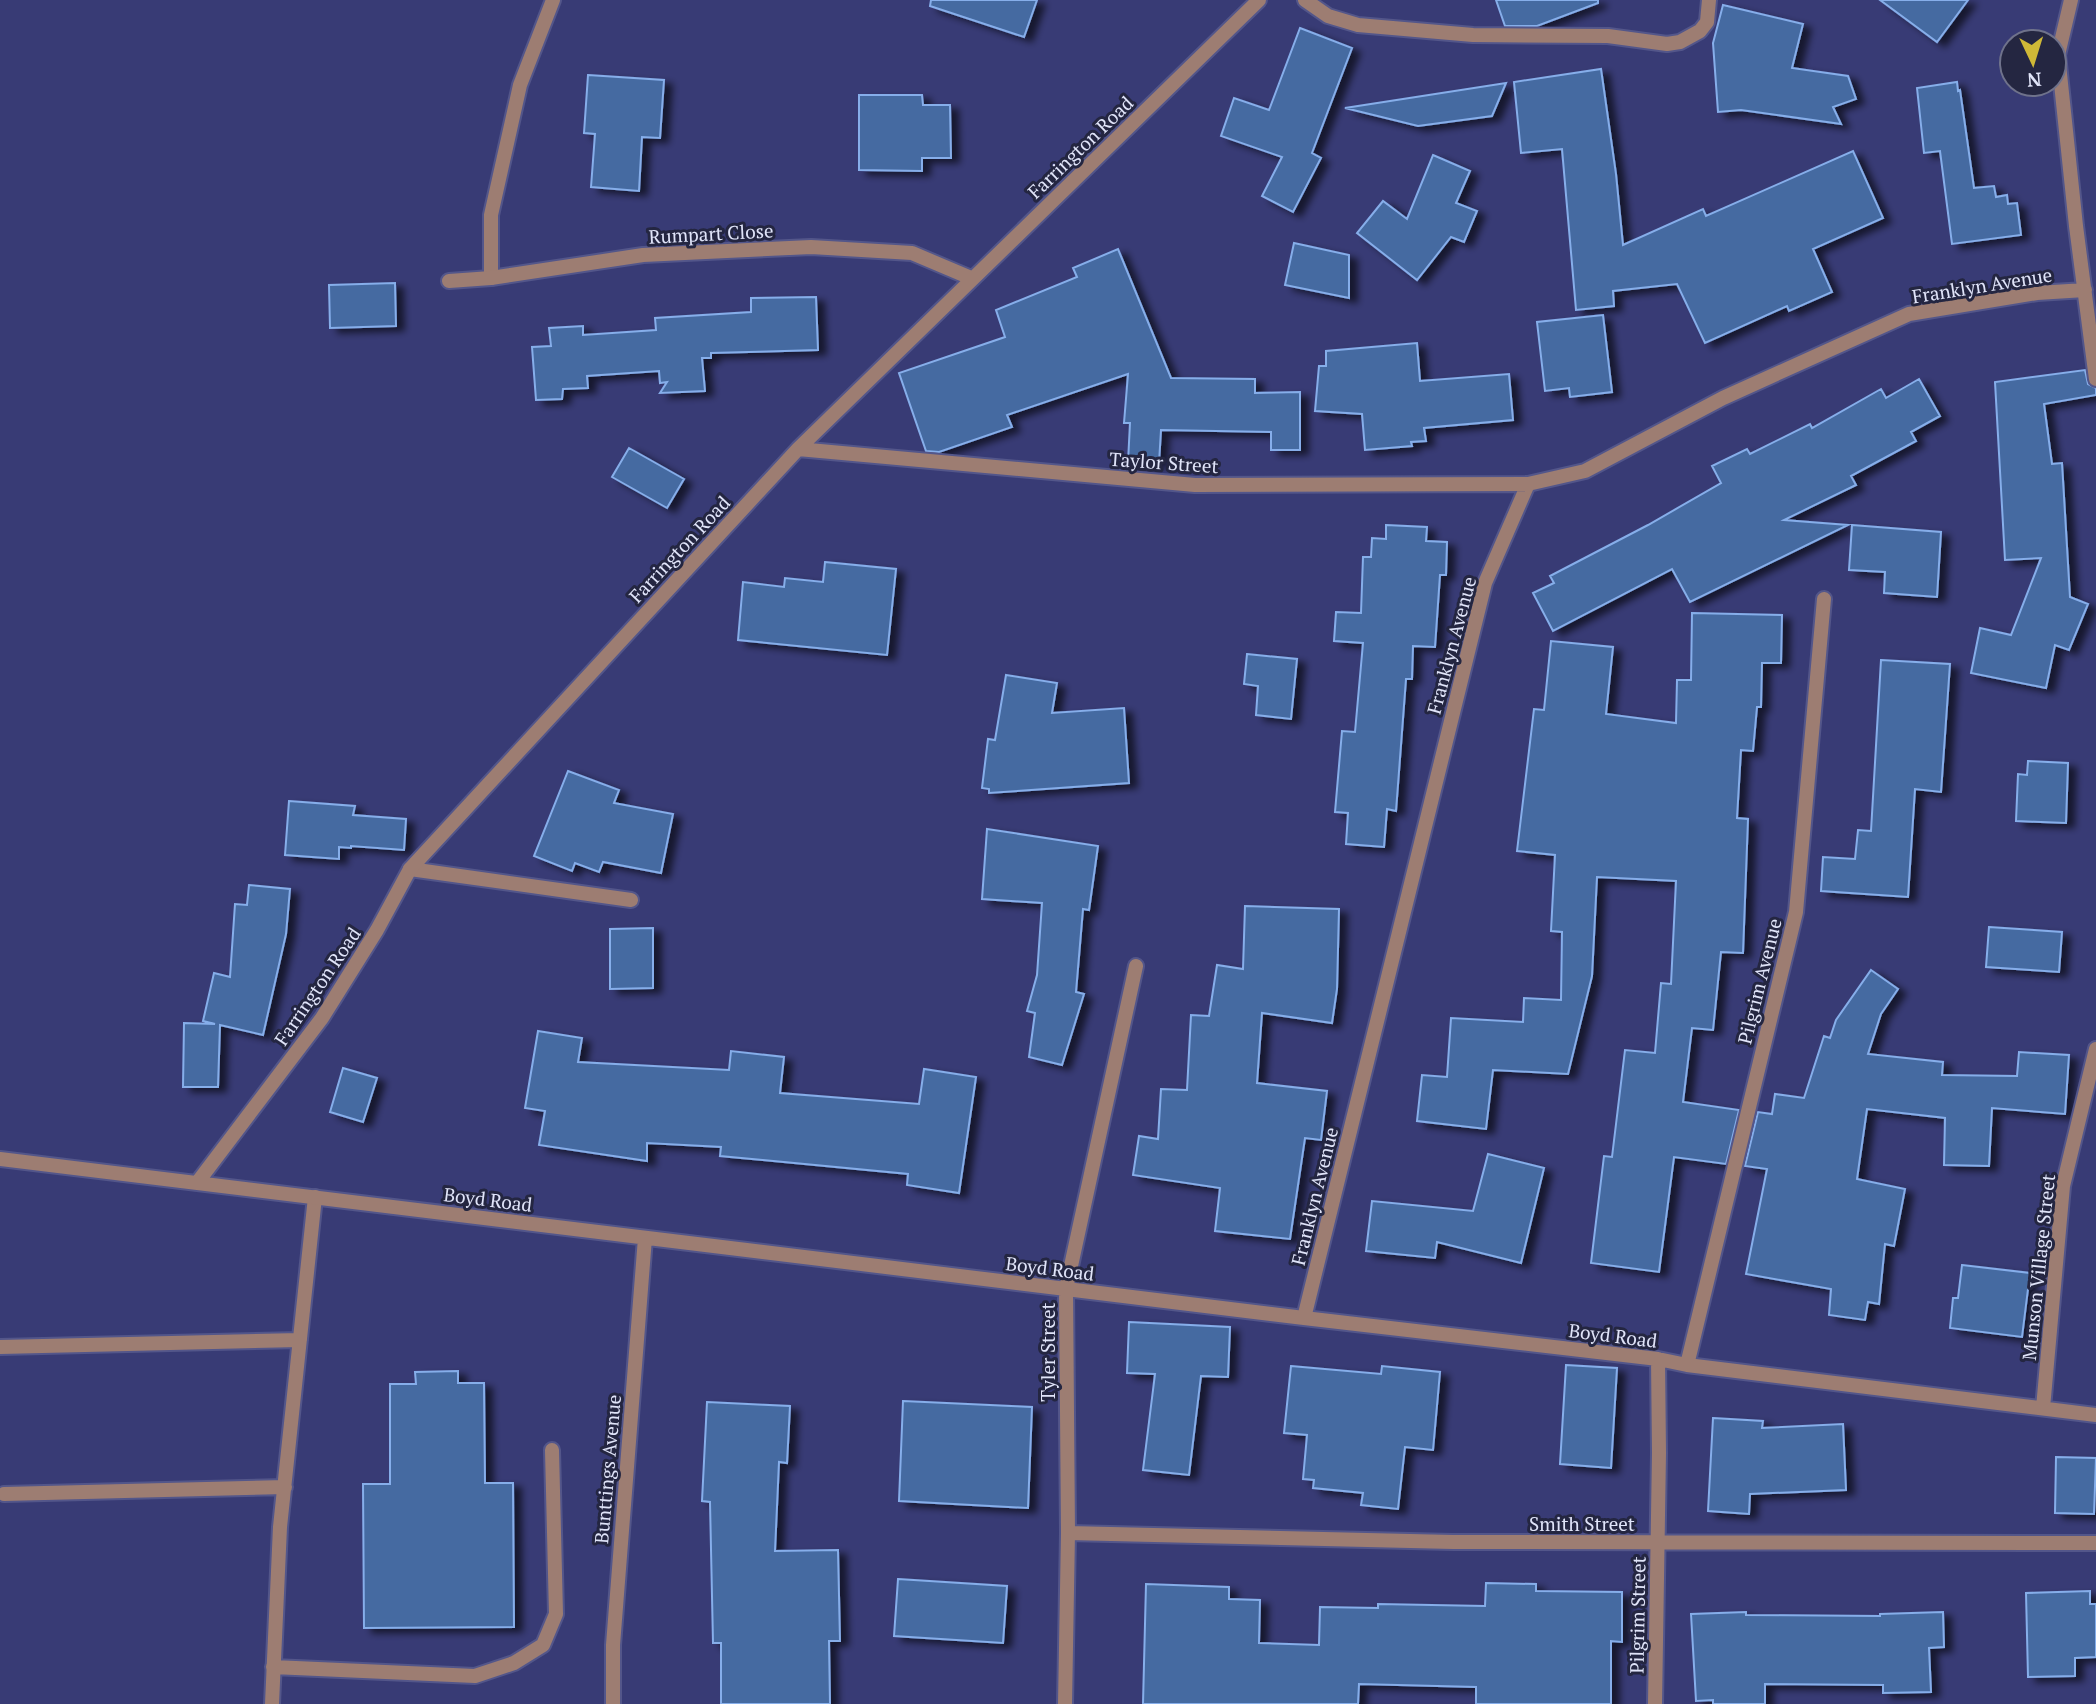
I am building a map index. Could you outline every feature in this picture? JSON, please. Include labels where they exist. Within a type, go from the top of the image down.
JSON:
[{"type":"street","points":[[491,278],[491,215],[520,86],[553,0]]},
{"type":"street","name":"Farrington Road","points":[[197,1183],[322,1018],[377,930],[410,869],[798,449],[1259,0]]},
{"type":"street","points":[[1305,0],[1328,16],[1358,25],[1474,35],[1608,36],[1667,44],[1680,42],[1700,32],[1707,22],[1709,0]]},
{"type":"street","points":[[2071,0],[2058,55],[2096,379]]},
{"type":"street","name":"Rumpart Close","points":[[449,281],[491,278],[643,255],[811,247],[912,253],[971,278]]},
{"type":"street","name":"Franklyn Avenue","points":[[1304,1318],[1485,583],[1528,484],[1586,471],[1723,398],[1909,314],[2037,293],[2085,290]]},
{"type":"street","name":"Taylor Street","points":[[798,449],[1195,485],[1528,484]]},
{"type":"street","name":"Pilgrim Avenue","points":[[1687,1365],[1796,912],[1824,599]]},
{"type":"street","points":[[410,869],[632,900]]},
{"type":"street","name":"Tyler Street","points":[[1065,1704],[1068,1533],[1066,1289],[1136,966]]},
{"type":"street","name":"Munson Village Street","points":[[2043,1408],[2063,1186],[2096,1049]]},
{"type":"street","name":"Boyd Road","points":[[0,1158],[1658,1359],[1687,1365],[2096,1415]]},
{"type":"street","points":[[272,1704],[280,1527],[315,1197]]},
{"type":"street","name":"Bunttings Avenue","points":[[613,1704],[612,1645],[645,1238]]},
{"type":"street","points":[[0,1347],[300,1340]]},
{"type":"street","name":"Pilgrim Street","points":[[1655,1704],[1658,1359]]},
{"type":"street","points":[[273,1667],[475,1676],[514,1663],[543,1645],[556,1614],[552,1450]]},
{"type":"street","points":[[4,1494],[285,1487]]},
{"type":"street","name":"Smith Street","points":[[1068,1533],[1440,1542],[2096,1543]]},
{"type":"building","points":[[931,0],[1037,0],[1024,37],[930,6]]},
{"type":"building","points":[[1496,0],[1598,0],[1598,3],[1537,26],[1505,26]]},
{"type":"building","points":[[1880,0],[1968,0],[1937,42]]},
{"type":"building","points":[[1723,5],[1803,24],[1792,68],[1848,76],[1856,99],[1833,107],[1841,124],[1741,110],[1718,112],[1713,43]]},
{"type":"building","points":[[1300,28],[1352,48],[1312,153],[1321,158],[1293,212],[1262,196],[1282,157],[1221,136],[1234,98],[1269,110]]},
{"type":"building","points":[[1601,69],[1623,245],[1703,209],[1706,216],[1853,151],[1883,218],[1813,249],[1832,292],[1789,311],[1787,306],[1705,343],[1677,284],[1613,291],[1614,306],[1576,310],[1562,149],[1521,153],[1514,82]]},
{"type":"building","points":[[588,75],[664,80],[660,138],[642,137],[639,191],[591,187],[595,134],[584,133]]},
{"type":"building","points":[[1957,82],[1974,188],[1994,186],[1996,197],[2007,195],[2008,204],[2017,203],[2021,235],[1952,244],[1940,151],[1924,153],[1917,88]]},
{"type":"building","points":[[1506,83],[1492,116],[1418,126],[1345,108]]},
{"type":"building","points":[[859,95],[922,95],[923,105],[950,105],[951,158],[922,158],[922,171],[859,170]]},
{"type":"building","points":[[1433,155],[1470,171],[1456,203],[1477,211],[1464,242],[1451,237],[1417,280],[1357,233],[1383,201],[1407,219]]},
{"type":"building","points":[[1294,243],[1349,255],[1349,298],[1285,285]]},
{"type":"building","points":[[1118,249],[1171,378],[1255,379],[1255,393],[1300,392],[1300,450],[1271,450],[1271,432],[1161,430],[1159,463],[1128,462],[1130,423],[1124,423],[1128,374],[1007,415],[1012,427],[939,452],[926,451],[899,373],[1005,337],[996,310],[1077,277],[1073,268]]},
{"type":"building","points":[[395,283],[396,326],[330,328],[329,285]]},
{"type":"building","points":[[816,297],[818,350],[711,353],[711,358],[702,358],[705,391],[660,393],[667,382],[660,383],[659,371],[587,376],[588,388],[563,389],[562,399],[536,400],[532,347],[551,346],[549,328],[583,326],[583,335],[656,330],[655,318],[751,312],[751,298]]},
{"type":"building","points":[[1603,315],[1612,392],[1570,397],[1569,388],[1545,391],[1537,322]]},
{"type":"building","points":[[1417,343],[1420,381],[1509,374],[1513,420],[1424,428],[1426,441],[1411,442],[1412,446],[1365,450],[1362,414],[1315,411],[1319,366],[1326,366],[1326,351]]},
{"type":"building","points":[[2085,370],[2088,384],[2096,388],[2096,395],[2044,404],[2052,464],[2062,463],[2070,597],[2088,604],[2069,650],[2055,645],[2046,688],[1971,673],[1980,628],[2011,635],[2041,558],[2005,560],[1995,382]]},
{"type":"building","points":[[1919,379],[1940,416],[1911,432],[1916,441],[1851,476],[1856,485],[1784,520],[1848,525],[1690,602],[1672,569],[1553,631],[1533,593],[1554,583],[1550,576],[1721,483],[1712,466],[1747,449],[1750,454],[1810,424],[1812,428],[1881,389],[1886,398]]},
{"type":"building","points":[[629,448],[684,479],[667,508],[612,477]]},
{"type":"building","points":[[1386,525],[1427,527],[1426,541],[1447,542],[1446,575],[1440,575],[1435,647],[1413,646],[1412,679],[1406,679],[1396,811],[1387,809],[1384,847],[1346,844],[1348,813],[1335,812],[1342,731],[1355,732],[1363,643],[1334,641],[1336,612],[1361,613],[1363,557],[1371,557],[1372,538],[1386,539]]},
{"type":"building","points":[[1852,525],[1941,532],[1937,597],[1884,593],[1885,572],[1849,570]]},
{"type":"building","points":[[825,562],[896,569],[887,655],[738,640],[743,582],[784,587],[785,578],[823,582]]},
{"type":"building","points":[[1692,613],[1782,615],[1781,663],[1762,663],[1761,707],[1757,707],[1753,751],[1741,750],[1737,818],[1748,819],[1743,953],[1721,952],[1713,1030],[1692,1028],[1683,1102],[1739,1110],[1726,1164],[1674,1157],[1659,1272],[1591,1263],[1604,1156],[1612,1157],[1625,1050],[1655,1053],[1661,983],[1671,984],[1676,881],[1597,877],[1592,976],[1568,1074],[1493,1070],[1486,1129],[1417,1121],[1422,1075],[1447,1077],[1451,1018],[1523,1022],[1524,998],[1561,1000],[1562,932],[1551,931],[1555,855],[1517,851],[1534,709],[1544,710],[1551,641],[1613,647],[1606,714],[1676,723],[1677,680],[1691,680]]},
{"type":"building","points":[[1247,654],[1297,659],[1291,719],[1256,715],[1258,686],[1244,684]]},
{"type":"building","points":[[1881,660],[1950,664],[1941,792],[1915,789],[1908,897],[1821,891],[1823,857],[1855,859],[1858,830],[1871,831]]},
{"type":"building","points":[[1006,675],[1057,683],[1052,713],[1124,708],[1129,783],[989,793],[989,789],[982,788],[988,739],[995,740]]},
{"type":"building","points":[[2028,761],[2068,763],[2066,823],[2016,821],[2018,774],[2027,775]]},
{"type":"building","points":[[568,771],[619,790],[614,803],[673,814],[661,873],[603,862],[599,872],[575,863],[572,871],[534,856]]},
{"type":"building","points":[[289,801],[355,806],[353,815],[406,819],[404,850],[339,847],[339,859],[285,855]]},
{"type":"building","points":[[987,829],[1098,846],[1089,910],[1083,909],[1076,992],[1084,994],[1062,1065],[1029,1057],[1035,1013],[1027,1011],[1037,975],[1042,903],[982,899]]},
{"type":"building","points":[[249,885],[290,889],[286,934],[263,1035],[220,1025],[218,1087],[183,1087],[184,1023],[215,1024],[203,1021],[214,973],[230,977],[235,904],[247,905]]},
{"type":"building","points":[[1245,906],[1339,909],[1337,989],[1332,1023],[1262,1013],[1257,1083],[1327,1091],[1321,1140],[1305,1138],[1290,1239],[1215,1231],[1220,1188],[1133,1175],[1139,1136],[1158,1139],[1161,1089],[1187,1090],[1191,1015],[1209,1016],[1217,965],[1243,969]]},
{"type":"building","points":[[1989,927],[2062,932],[2059,972],[1986,967]]},
{"type":"building","points":[[653,928],[653,988],[610,989],[610,929]]},
{"type":"building","points":[[1871,970],[1898,989],[1881,1014],[1868,1054],[1943,1062],[1942,1075],[2017,1076],[2019,1052],[2069,1055],[2065,1114],[1992,1108],[1989,1166],[1944,1165],[1945,1118],[1867,1109],[1857,1179],[1905,1189],[1894,1246],[1885,1244],[1879,1304],[1868,1302],[1865,1320],[1829,1315],[1831,1289],[1746,1274],[1767,1169],[1745,1166],[1758,1112],[1772,1114],[1775,1094],[1804,1098],[1824,1036],[1830,1038],[1836,1020]]},
{"type":"building","points":[[538,1031],[582,1038],[578,1062],[729,1070],[731,1051],[784,1057],[780,1093],[919,1104],[924,1069],[976,1077],[959,1193],[907,1185],[908,1174],[720,1156],[721,1147],[647,1143],[647,1161],[539,1145],[545,1111],[525,1108]]},
{"type":"building","points":[[343,1068],[377,1078],[363,1122],[330,1112]]},
{"type":"building","points":[[1488,1154],[1544,1168],[1521,1263],[1437,1242],[1435,1258],[1366,1251],[1372,1201],[1473,1211]]},
{"type":"building","points":[[1962,1265],[2030,1273],[2022,1337],[1950,1328],[1953,1298],[1958,1298]]},
{"type":"building","points":[[1129,1322],[1230,1327],[1228,1377],[1201,1376],[1189,1475],[1143,1470],[1155,1374],[1127,1373]]},
{"type":"building","points":[[1566,1365],[1617,1368],[1611,1468],[1560,1464]]},
{"type":"building","points":[[1291,1366],[1381,1374],[1382,1366],[1440,1372],[1433,1450],[1405,1447],[1398,1509],[1361,1505],[1363,1493],[1313,1488],[1314,1480],[1303,1479],[1307,1435],[1284,1433]]},
{"type":"building","points":[[458,1371],[458,1383],[484,1383],[485,1483],[513,1483],[514,1627],[364,1628],[363,1484],[390,1484],[390,1384],[416,1384],[415,1372]]},
{"type":"building","points":[[903,1401],[1032,1407],[1028,1508],[899,1501]]},
{"type":"building","points":[[707,1402],[790,1406],[787,1463],[779,1462],[775,1551],[838,1550],[840,1641],[829,1641],[830,1704],[721,1704],[721,1643],[713,1643],[710,1502],[702,1501]]},
{"type":"building","points":[[1713,1418],[1763,1421],[1762,1428],[1843,1424],[1846,1490],[1750,1494],[1749,1514],[1708,1511]]},
{"type":"building","points":[[2056,1457],[2096,1458],[2094,1514],[2055,1513]]},
{"type":"building","points":[[898,1579],[1007,1586],[1003,1643],[894,1636]]},
{"type":"building","points":[[1486,1583],[1536,1584],[1536,1591],[1622,1592],[1622,1642],[1611,1641],[1611,1704],[1476,1704],[1476,1687],[1359,1684],[1358,1704],[1143,1704],[1146,1584],[1229,1587],[1229,1599],[1260,1600],[1259,1643],[1319,1645],[1320,1607],[1378,1608],[1378,1604],[1485,1606]]},
{"type":"building","points":[[2090,1591],[2090,1604],[2096,1604],[2096,1657],[2075,1658],[2075,1676],[2028,1677],[2026,1593]]},
{"type":"building","points":[[1746,1612],[1746,1615],[1880,1616],[1943,1612],[1944,1647],[1929,1648],[1931,1692],[1883,1693],[1883,1685],[1765,1684],[1765,1704],[1713,1704],[1713,1700],[1696,1701],[1691,1614]]}]
